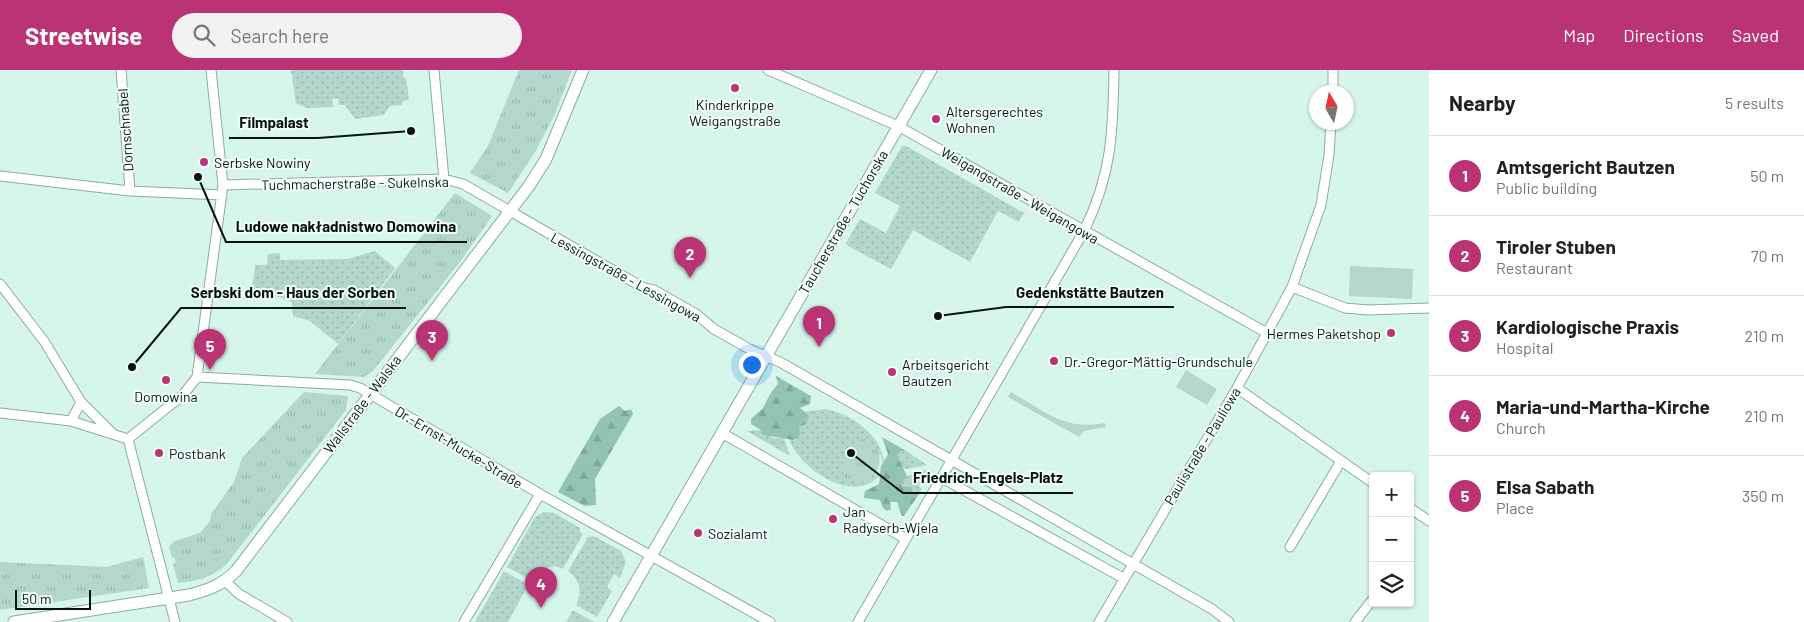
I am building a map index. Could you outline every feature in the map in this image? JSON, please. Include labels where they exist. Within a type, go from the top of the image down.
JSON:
[{"type":"street","name":"Dornschnabel","points":[[121,70],[130,191]]},
{"type":"street","points":[[128,439],[183,395],[197,377],[223,185],[212,70]]},
{"type":"street","points":[[434,70],[444,180]]},
{"type":"street","name":"Wallstraße - Walska","points":[[14,622],[170,598],[210,590],[225,581],[273,523],[529,186],[546,159],[583,70]]},
{"type":"street","name":"Weigangstraße - Weigangowa","points":[[768,70],[898,126],[1267,333]]},
{"type":"street","name":"Taucherstraße - Tuchorska","points":[[613,622],[931,70]]},
{"type":"street","points":[[858,622],[1084,231],[1098,202],[1108,168],[1114,70]]},
{"type":"street","points":[[1333,70],[1333,85]]},
{"type":"street","name":"Paulistraße - Pauliowa","points":[[1099,622],[1123,578],[1237,388],[1292,287],[1321,205],[1329,155],[1331,130]]},
{"type":"street","points":[[0,176],[130,191],[222,195]]},
{"type":"street","name":"Tuchmacherstraße - Sukelnska","points":[[223,185],[444,180],[463,184],[509,211]]},
{"type":"street","name":"Lessingstraße - Lessingowa","points":[[509,211],[644,288],[654,290],[696,314],[714,329],[766,358],[780,362],[952,460],[1212,609],[1229,622]]},
{"type":"street","points":[[0,284],[44,341],[81,402],[113,434]]},
{"type":"street","points":[[1292,287],[1345,308],[1368,310],[1429,308]]},
{"type":"street","name":"Dr.-Ernst-Mucke-Straße","points":[[197,377],[350,385],[370,393],[540,494],[770,622]]},
{"type":"street","points":[[1237,388],[1369,480]]},
{"type":"street","points":[[71,421],[81,402]]},
{"type":"street","points":[[0,413],[71,421],[128,439]]},
{"type":"street","points":[[722,433],[906,539]]},
{"type":"street","points":[[128,439],[175,622]]},
{"type":"street","points":[[1290,547],[1341,461]]},
{"type":"street","points":[[942,478],[1123,578]]},
{"type":"street","points":[[464,622],[540,494]]},
{"type":"street","points":[[1414,512],[1429,520]]},
{"type":"street","points":[[225,581],[239,594],[286,622]]},
{"type":"street","points":[[1355,622],[1369,604]]},
{"type":"green space","points":[[291,70],[403,70],[403,78],[406,78],[409,99],[402,102],[402,105],[390,106],[384,115],[355,119],[345,105],[339,105],[338,98],[332,99],[333,107],[307,108],[296,103]]},
{"type":"green space","points":[[519,70],[572,70],[554,116],[535,152],[508,193],[470,173],[488,146]]},
{"type":"green space","points":[[902,146],[906,146],[1024,213],[1019,222],[998,211],[970,262],[913,230],[891,269],[848,246],[846,243],[860,219],[886,233],[900,206],[875,193]]},
{"type":"green space","points":[[455,193],[492,216],[460,262],[373,371],[364,377],[315,374]]},
{"type":"green space","points":[[375,251],[395,268],[338,344],[310,321],[293,316],[292,302],[265,292],[252,290],[255,265],[267,265],[268,254],[280,253],[280,260],[348,259]]},
{"type":"green space","points":[[1350,266],[1413,269],[1412,299],[1349,296]]},
{"type":"green space","points":[[1186,370],[1217,389],[1207,405],[1176,387]]},
{"type":"green space","points":[[776,376],[811,396],[810,404],[800,408],[808,415],[807,423],[799,427],[800,435],[793,440],[764,435],[761,430],[751,424],[751,419],[763,408],[778,384]]},
{"type":"green space","points":[[304,392],[348,396],[346,410],[226,565],[204,578],[178,583],[173,564],[176,563],[174,557],[172,558],[169,546],[175,541],[200,533],[210,521],[211,514],[234,482],[242,458]]},
{"type":"green space","points":[[1011,392],[1055,418],[1078,424],[1105,423],[1106,427],[1084,431],[1079,437],[1008,397]]},
{"type":"green space","points":[[619,406],[625,411],[631,409],[633,414],[595,479],[596,505],[585,506],[558,492],[600,419]]},
{"type":"green space","points":[[825,409],[845,415],[871,434],[877,443],[882,452],[884,462],[880,453],[871,481],[876,474],[879,476],[868,484],[855,487],[828,480],[804,462],[795,450],[789,439],[793,440],[799,427],[802,412]]},
{"type":"green space","points":[[761,430],[773,438],[784,438],[790,456],[747,431]]},
{"type":"green space","points":[[882,437],[908,452],[901,451],[897,456],[907,476],[901,483],[903,487],[911,487],[913,492],[919,494],[904,516],[902,516],[897,502],[890,502],[891,509],[887,511],[883,508],[880,500],[864,498],[865,491],[879,484],[881,466],[888,454]]},
{"type":"green space","points":[[865,439],[878,452],[880,458],[878,469],[871,481],[846,480],[843,476],[843,471],[848,457],[860,440]]},
{"type":"green space","points":[[901,451],[908,452],[927,465],[906,469],[901,468],[897,456]]},
{"type":"green space","points":[[923,470],[931,470],[932,472],[926,483],[922,481],[919,486],[922,489],[919,494],[903,487],[901,483],[903,478]]},
{"type":"green space","points":[[544,512],[554,513],[580,528],[580,532],[583,534],[563,569],[555,566],[543,568],[531,580],[507,567],[535,517]]},
{"type":"green space","points":[[594,536],[621,551],[626,562],[620,578],[614,574],[607,587],[612,591],[597,617],[576,605],[580,591],[579,586],[576,579],[568,571],[588,537]]},
{"type":"green space","points":[[143,557],[149,588],[0,610],[0,562],[107,567]]},
{"type":"green space","points":[[504,571],[528,585],[508,622],[475,622]]},
{"type":"green space","points":[[573,610],[594,622],[566,622]]},
{"type":"place","name":"Kinderkrippe Weigangstraße","points":[[735,88]]},
{"type":"place","name":"Altersgerechtes Wohnen","points":[[936,119]]},
{"type":"place","name":"Filmpalast","points":[[411,131]]},
{"type":"place","name":"Serbske Nowiny","points":[[204,162]]},
{"type":"place","name":"Ludowe nakładnistwo Domowina","points":[[198,177]]},
{"type":"place","name":"Tiroler Stuben","points":[[690,278]]},
{"type":"place","name":"Gedenkstätte Bautzen","points":[[938,316]]},
{"type":"place","name":"Hermes Paketshop","points":[[1391,333]]},
{"type":"place","name":"Amtsgericht Bautzen","points":[[819,347]]},
{"type":"place","name":"Kardiologische Praxis","points":[[432,361]]},
{"type":"place","name":"Dr.-Gregor-Mättig-Grundschule","points":[[1054,361]]},
{"type":"place","name":"Serbski dom - Haus der Sorben","points":[[132,367]]},
{"type":"place","name":"Elsa Sabath","points":[[210,370]]},
{"type":"place","name":"Arbeitsgericht Bautzen","points":[[892,372]]},
{"type":"place","name":"Domowina","points":[[166,380]]},
{"type":"place","name":"Postbank","points":[[159,453]]},
{"type":"place","name":"Friedrich-Engels-Platz","points":[[851,453]]},
{"type":"place","name":"Jan Radyserb-Wjela","points":[[833,519]]},
{"type":"place","name":"Sozialamt","points":[[698,533]]},
{"type":"place","name":"Maria-und-Martha-Kirche","points":[[541,608]]}]
